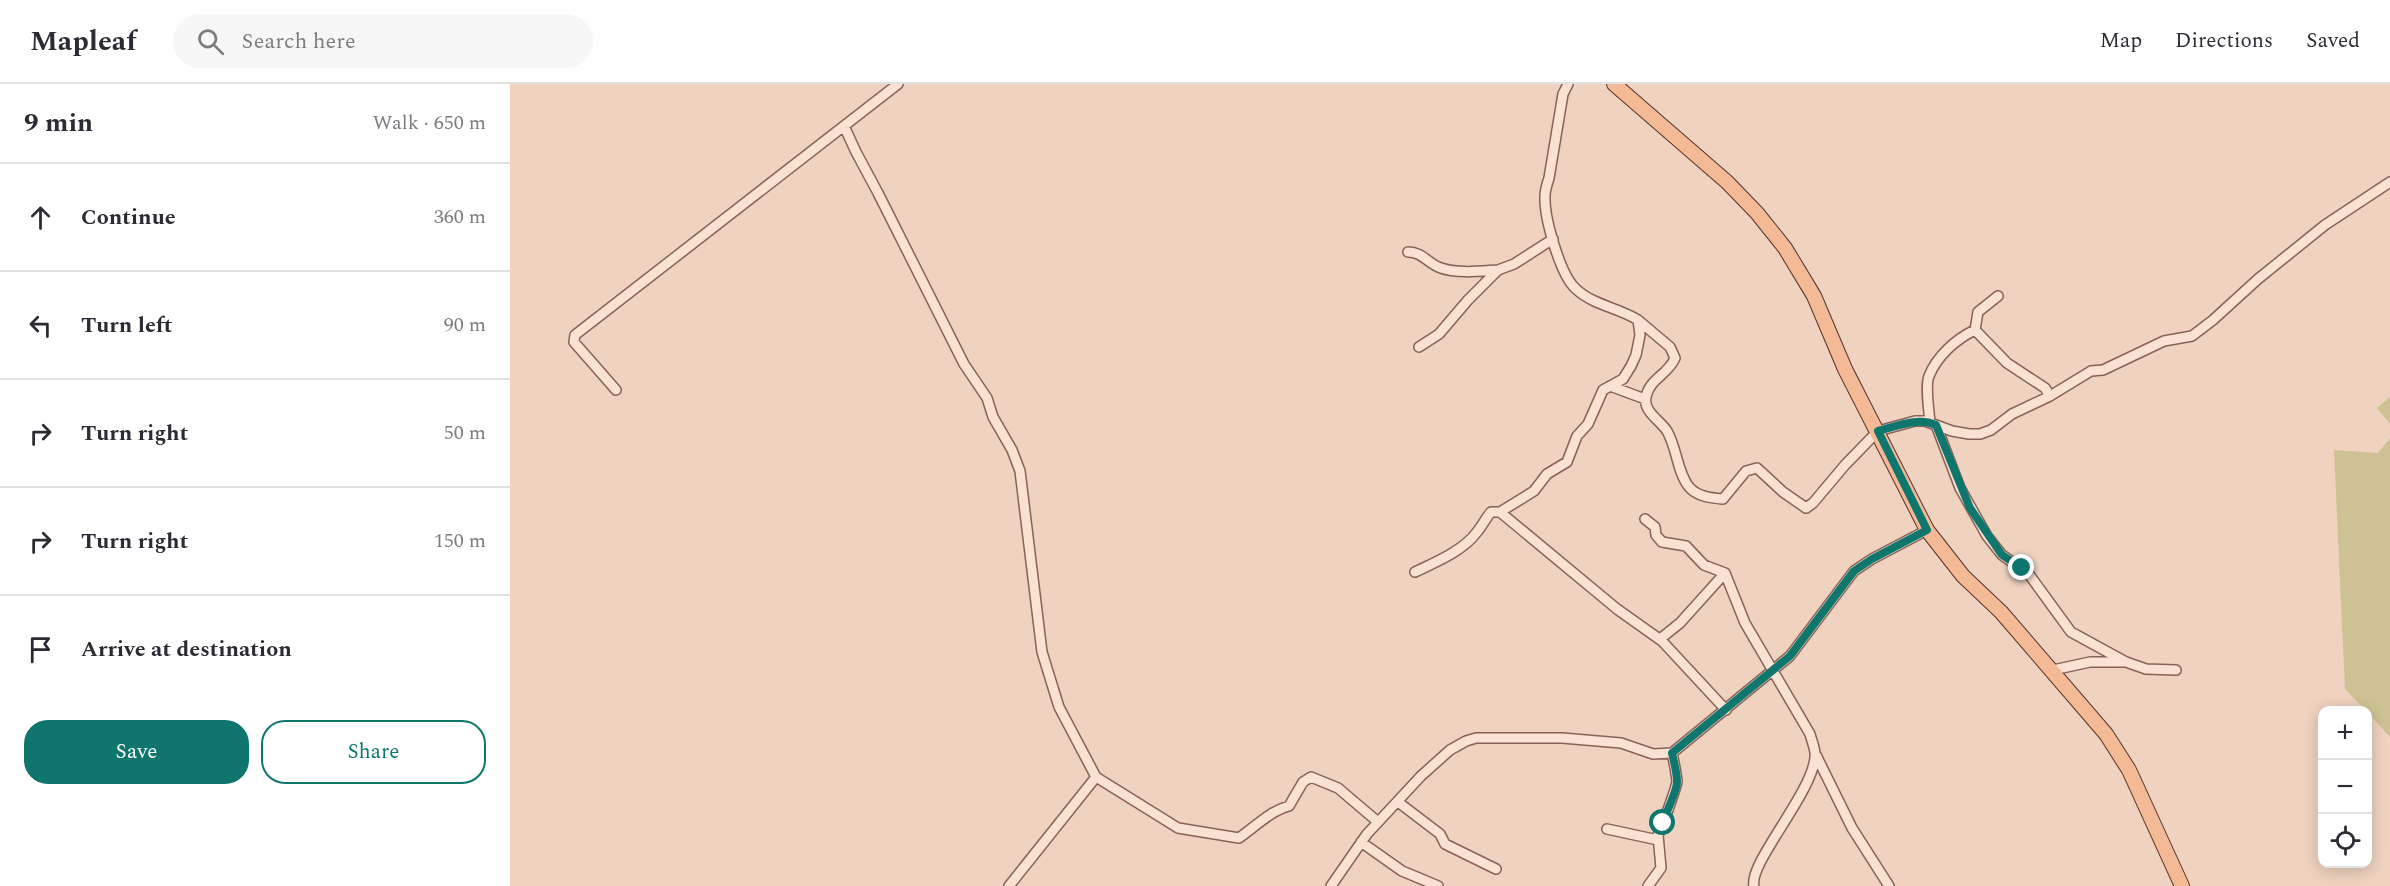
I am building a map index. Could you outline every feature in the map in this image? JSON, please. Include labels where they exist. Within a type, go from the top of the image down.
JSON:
[{"type":"main road","points":[[1614,84],[1727,182],[1757,213],[1785,248],[1814,296],[1845,369],[1927,530],[1964,576],[2001,612],[2106,734],[2129,770],[2182,886]]},
{"type":"street","points":[[616,390],[574,342],[575,335],[898,84]]},
{"type":"street","points":[[1568,84],[1563,94],[1544,198],[1553,239],[1565,273],[1577,290],[1615,311],[1631,315],[1670,347],[1675,357],[1671,368],[1650,386],[1645,399],[1651,414],[1666,430],[1672,442],[1688,486],[1708,498],[1723,499],[1746,471],[1757,468],[1783,492],[1806,508],[1878,431],[1915,421],[1960,433],[1980,434],[1991,430],[2012,414],[2050,396],[2091,371],[2103,370],[2164,341],[2192,336],[2325,225],[2390,182]]},
{"type":"street","points":[[844,126],[964,364],[987,398],[993,417],[1012,450],[1020,471],[1042,652],[1059,707],[1096,777],[1178,828],[1188,830],[1239,838],[1274,811],[1289,806],[1303,782],[1311,777],[1338,788],[1378,822]]},
{"type":"street","points":[[1408,252],[1417,252],[1440,268],[1453,271],[1498,270],[1515,264],[1553,239]]},
{"type":"street","points":[[1419,346],[1439,334],[1498,270]]},
{"type":"street","points":[[1975,330],[1978,312],[1998,296]]},
{"type":"street","points":[[1415,572],[1435,563],[1465,544],[1476,534],[1491,512],[1500,512],[1526,497],[1541,484],[1547,474],[1567,462],[1577,436],[1588,424],[1603,390],[1623,379],[1636,355],[1640,335],[1638,320]]},
{"type":"street","points":[[1975,330],[2007,363],[2045,388],[2050,396]]},
{"type":"street","points":[[1975,330],[1961,336],[1948,349],[1929,377],[1933,424],[1960,488],[1987,536],[2002,555],[2028,573],[2072,632],[2126,662],[2146,669],[2176,670]]},
{"type":"street","points":[[1610,386],[1645,399]]},
{"type":"street","points":[[1500,512],[1617,609],[1660,639],[1726,710]]},
{"type":"street","points":[[1644,519],[1655,527],[1656,535],[1662,542],[1686,546],[1704,565],[1725,573],[1745,622],[1773,672],[1797,708],[1800,721],[1810,735],[1816,755],[1852,828],[1889,886]]},
{"type":"street","points":[[1331,886],[1361,842],[1378,822],[1421,776],[1450,750],[1466,741],[1476,738],[1520,740],[1562,738],[1621,743],[1653,754],[1672,753],[1790,656],[1854,571],[1927,530]]},
{"type":"street","points":[[1660,639],[1680,623],[1725,573]]},
{"type":"street","points":[[2053,670],[2090,662],[2126,662]]},
{"type":"street","points":[[1648,886],[1661,868],[1658,840],[1668,804],[1676,790],[1677,782],[1672,753]]},
{"type":"street","points":[[1754,886],[1752,880],[1763,858],[1811,777],[1816,755]]},
{"type":"street","points":[[1009,886],[1096,777]]},
{"type":"street","points":[[1398,802],[1440,834],[1445,844],[1496,869]]},
{"type":"street","points":[[1606,829],[1658,840]]},
{"type":"street","points":[[1361,842],[1402,871],[1437,886]]},
{"type":"shaded area","points":[[2390,397],[2390,424],[2377,408]]},
{"type":"shaded area","points":[[2390,438],[2390,737],[2372,717],[2372,706],[2361,706],[2345,689],[2334,450],[2378,453]]},
{"type":"route","points":[[1663,823],[1668,804],[1676,790],[1677,782],[1672,753],[1790,656],[1854,571],[1927,530],[1878,431],[1915,421],[1925,421],[1936,425],[1970,508],[2002,555],[2022,568]]}]
